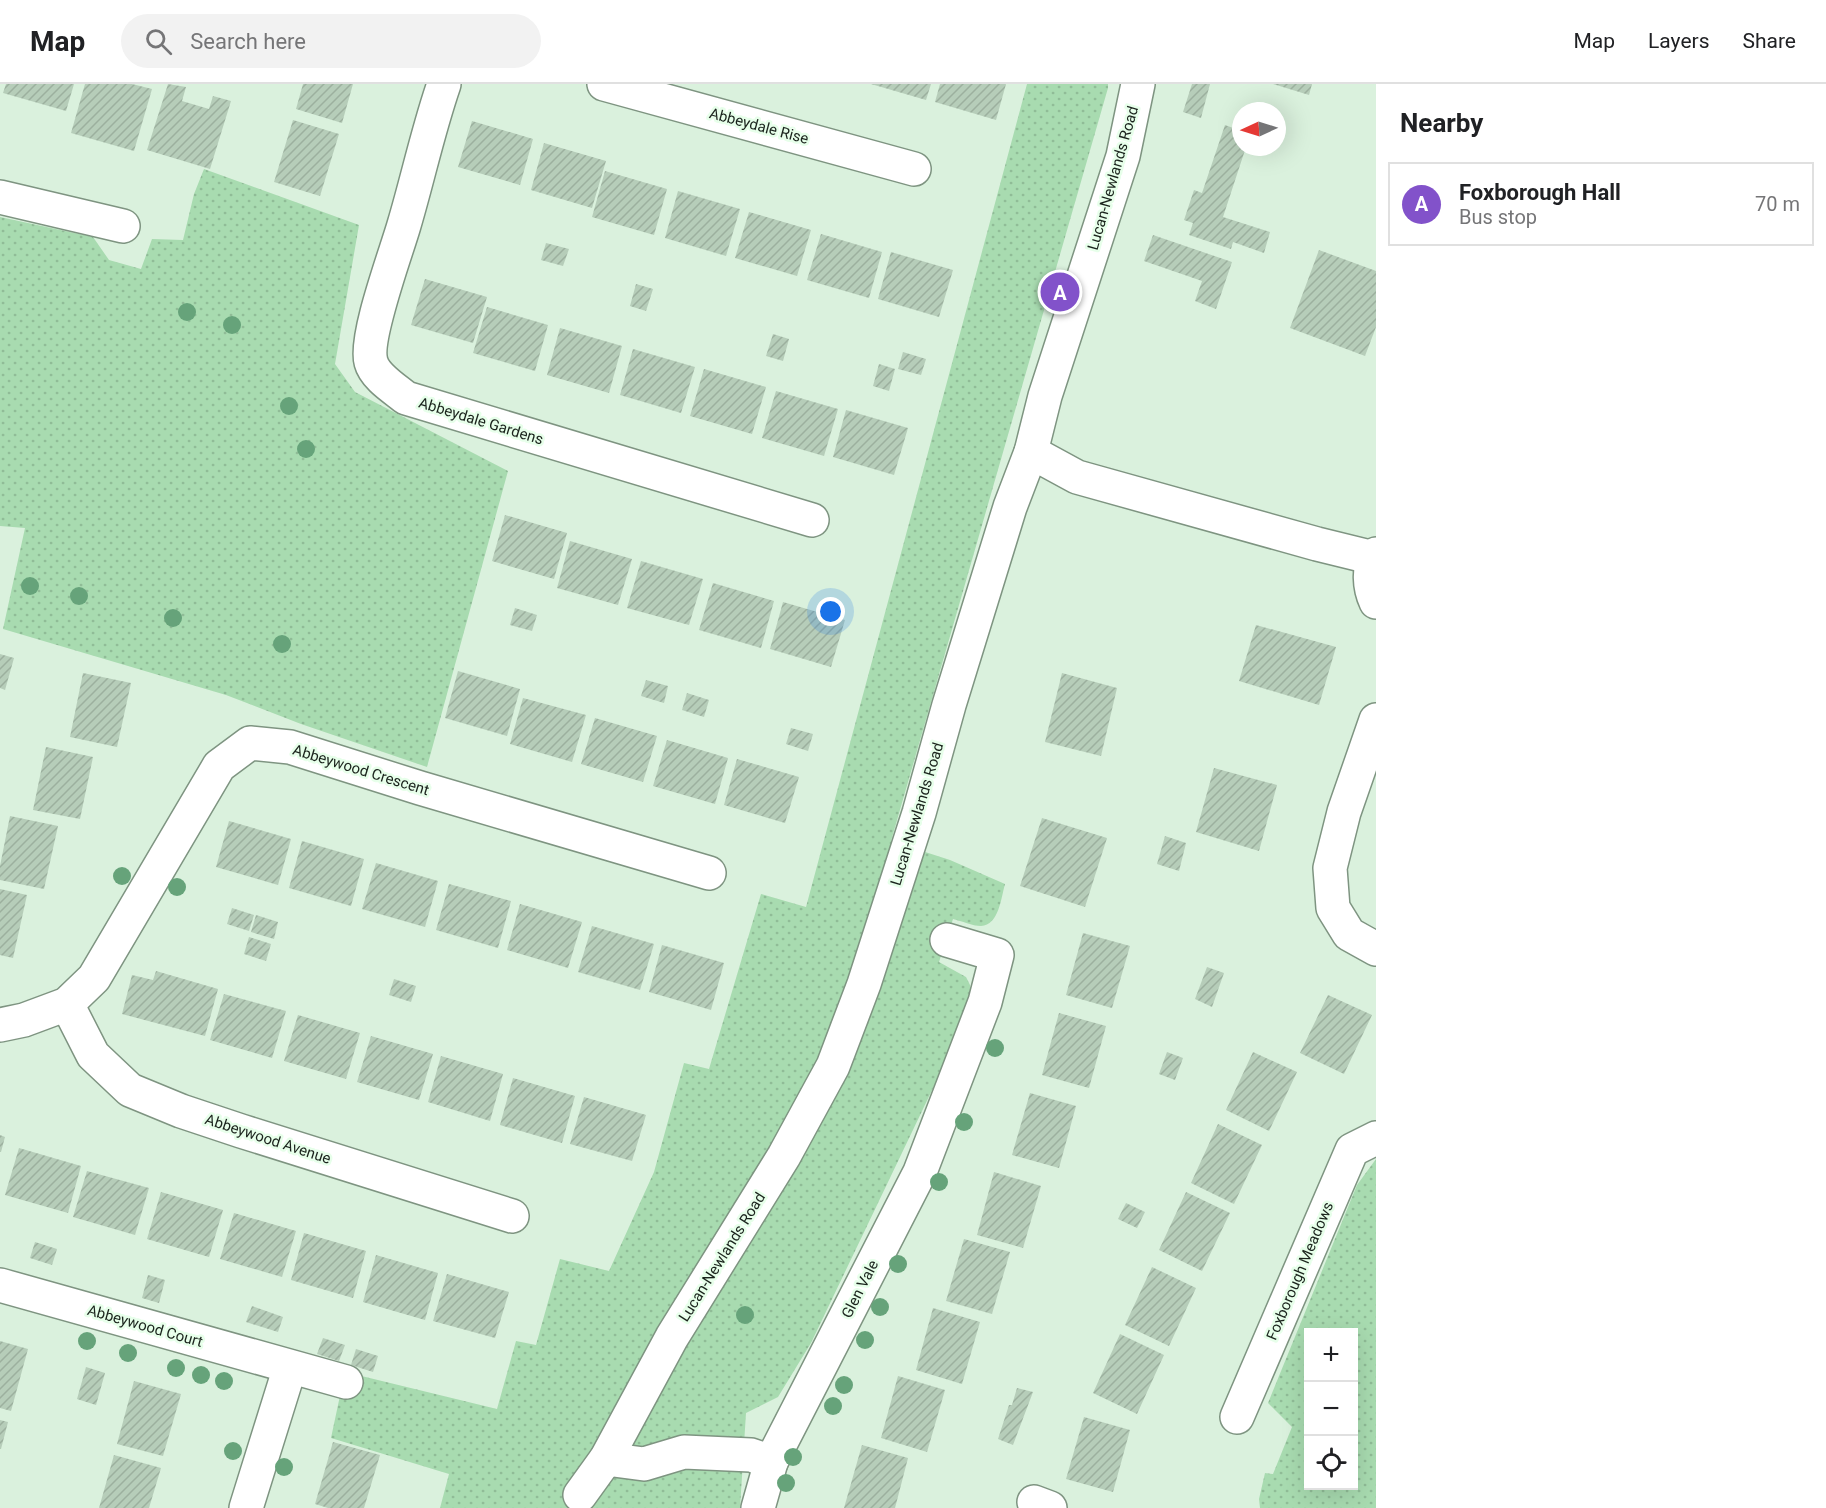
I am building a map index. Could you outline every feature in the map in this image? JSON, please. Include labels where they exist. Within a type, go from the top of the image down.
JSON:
[{"type":"street","name":"Abbeydale Gardens","points":[[444,84],[432,117],[404,226],[371,338],[371,363],[382,377],[406,398],[812,520]]},
{"type":"street","name":"Abbeydale Rise","points":[[604,84],[914,169]]},
{"type":"street","name":"Lucan-Newlands Road","points":[[580,1495],[606,1460],[672,1337],[784,1156],[833,1066],[864,984],[919,813],[1006,518],[1031,452],[1045,396],[1123,156],[1138,84]]},
{"type":"street","points":[[0,197],[123,226]]},
{"type":"street","points":[[1031,452],[1077,477],[1317,544],[1375,556],[1370,578],[1372,594],[1376,602]]},
{"type":"street","points":[[1376,720],[1344,812],[1330,868],[1333,908],[1349,934],[1376,949]]},
{"type":"street","name":"Abbeywood Crescent","points":[[0,1025],[24,1020],[67,1004],[94,978],[219,766],[250,743],[290,747],[420,788],[709,873]]},
{"type":"street","name":"Glen Vale","points":[[758,1508],[771,1462],[920,1172],[985,1002],[997,955],[948,940]]},
{"type":"street","name":"Abbeywood Avenue","points":[[67,1004],[93,1055],[130,1090],[181,1111],[241,1131],[512,1216]]},
{"type":"street","name":"Foxborough Meadows","points":[[1237,1417],[1352,1150],[1376,1138]]},
{"type":"street","name":"Abbeywood Court","points":[[0,1285],[346,1382]]},
{"type":"street","points":[[246,1508],[290,1367]]},
{"type":"street","points":[[606,1460],[644,1464],[684,1452],[751,1455],[771,1462]]},
{"type":"green space","points":[[1027,84],[1108,84],[1108,88],[891,841],[950,860],[1005,884],[998,910],[992,921],[978,926],[953,919],[939,962],[966,977],[970,985],[971,1000],[945,1063],[811,1343],[778,1397],[746,1413],[740,1508],[440,1508],[449,1474],[331,1438],[345,1372],[497,1409],[516,1341],[536,1345],[560,1259],[609,1271],[654,1172],[684,1063],[709,1069],[761,894],[806,907]]},
{"type":"green space","points":[[204,169],[359,225],[335,364],[355,392],[508,471],[427,767],[301,724],[226,695],[3,629],[25,528],[0,526],[0,217],[93,237],[109,260],[141,269],[152,239],[183,240],[194,194]]},
{"type":"green space","points":[[1376,1159],[1376,1508],[1260,1508],[1259,1499],[1265,1473],[1273,1474],[1292,1427],[1268,1403],[1357,1185]]},
{"type":"building","points":[[6,84],[74,84],[66,111],[3,93]]},
{"type":"building","points":[[85,84],[132,84],[152,89],[134,151],[71,133]]},
{"type":"building","points":[[168,84],[186,87],[182,101],[209,109],[213,96],[231,101],[210,169],[147,150]]},
{"type":"building","points":[[303,84],[353,84],[342,123],[296,109]]},
{"type":"building","points":[[871,84],[931,84],[926,100]]},
{"type":"building","points":[[940,84],[1006,84],[996,120],[935,102]]},
{"type":"building","points":[[1192,84],[1210,84],[1201,118],[1183,112]]},
{"type":"building","points":[[1273,84],[1312,84],[1309,95]]},
{"type":"building","points":[[293,120],[339,134],[320,196],[274,182]]},
{"type":"building","points":[[472,121],[533,139],[520,185],[458,167]]},
{"type":"building","points":[[1225,125],[1232,128],[1232,156],[1243,156],[1223,217],[1270,232],[1264,253],[1233,242],[1231,249],[1189,235],[1193,223],[1184,220],[1194,190],[1202,193]]},
{"type":"building","points":[[544,143],[606,161],[592,208],[531,190]]},
{"type":"building","points":[[605,171],[667,189],[654,235],[592,217]]},
{"type":"building","points":[[678,191],[740,209],[726,256],[665,238]]},
{"type":"building","points":[[749,212],[811,230],[797,276],[735,258]]},
{"type":"building","points":[[821,234],[882,252],[869,298],[807,280]]},
{"type":"building","points":[[1153,235],[1232,262],[1216,309],[1195,301],[1202,281],[1144,261]]},
{"type":"building","points":[[546,243],[569,249],[563,266],[541,260]]},
{"type":"building","points":[[1319,250],[1376,271],[1376,327],[1365,356],[1290,328]]},
{"type":"building","points":[[891,252],[953,270],[939,317],[878,299]]},
{"type":"building","points":[[425,279],[487,297],[473,343],[411,325]]},
{"type":"building","points":[[636,284],[653,289],[646,311],[630,306]]},
{"type":"building","points":[[487,307],[548,325],[535,371],[473,353]]},
{"type":"building","points":[[560,328],[622,346],[609,393],[547,375]]},
{"type":"building","points":[[773,334],[789,339],[783,361],[766,356]]},
{"type":"building","points":[[633,349],[695,367],[681,413],[620,395]]},
{"type":"building","points":[[903,352],[926,359],[921,375],[898,369]]},
{"type":"building","points":[[879,364],[895,369],[889,391],[873,386]]},
{"type":"building","points":[[704,369],[766,387],[752,434],[690,416]]},
{"type":"building","points":[[776,391],[838,409],[824,456],[762,438]]},
{"type":"building","points":[[846,410],[908,428],[894,475],[833,457]]},
{"type":"building","points":[[505,515],[567,533],[554,579],[492,561]]},
{"type":"building","points":[[570,541],[632,559],[618,605],[557,588]]},
{"type":"building","points":[[641,561],[703,579],[689,625],[627,608]]},
{"type":"building","points":[[713,583],[774,601],[761,648],[699,630]]},
{"type":"building","points":[[783,602],[845,620],[831,667],[770,649]]},
{"type":"building","points":[[515,608],[537,615],[532,631],[510,625]]},
{"type":"building","points":[[1256,625],[1336,647],[1319,705],[1239,681]]},
{"type":"building","points":[[0,654],[14,658],[5,690],[0,688]]},
{"type":"building","points":[[458,671],[520,689],[507,736],[445,718]]},
{"type":"building","points":[[83,673],[131,683],[117,747],[70,737]]},
{"type":"building","points":[[1062,673],[1117,688],[1101,756],[1045,742]]},
{"type":"building","points":[[646,680],[668,686],[664,703],[641,696]]},
{"type":"building","points":[[687,693],[709,700],[704,717],[682,710]]},
{"type":"building","points":[[523,698],[586,715],[572,762],[510,744]]},
{"type":"building","points":[[595,718],[657,736],[643,782],[581,764]]},
{"type":"building","points":[[791,728],[813,734],[808,751],[786,744]]},
{"type":"building","points":[[667,740],[728,758],[715,804],[653,786]]},
{"type":"building","points":[[46,747],[93,757],[80,819],[33,810]]},
{"type":"building","points":[[737,759],[799,777],[785,823],[724,805]]},
{"type":"building","points":[[1214,768],[1277,785],[1259,851],[1196,832]]},
{"type":"building","points":[[10,816],[58,826],[44,889],[0,880],[0,866]]},
{"type":"building","points":[[1042,818],[1107,838],[1085,907],[1020,886]]},
{"type":"building","points":[[229,821],[291,839],[278,885],[216,867]]},
{"type":"building","points":[[1165,836],[1186,843],[1179,871],[1157,864]]},
{"type":"building","points":[[302,841],[364,859],[351,906],[289,888]]},
{"type":"building","points":[[376,863],[438,881],[425,927],[362,909]]},
{"type":"building","points":[[449,884],[511,901],[498,948],[436,930]]},
{"type":"building","points":[[0,889],[27,895],[13,958],[0,955]]},
{"type":"building","points":[[520,904],[582,922],[568,968],[507,950]]},
{"type":"building","points":[[232,908],[254,915],[249,931],[227,924]]},
{"type":"building","points":[[256,915],[278,922],[274,939],[251,932]]},
{"type":"building","points":[[592,926],[654,944],[640,990],[578,972]]},
{"type":"building","points":[[1083,933],[1130,946],[1112,1008],[1066,995]]},
{"type":"building","points":[[249,937],[271,944],[266,961],[244,954]]},
{"type":"building","points":[[662,945],[724,963],[711,1010],[649,992]]},
{"type":"building","points":[[1207,967],[1224,973],[1212,1007],[1195,999]]},
{"type":"building","points":[[156,971],[218,989],[205,1036],[122,1014],[132,975],[153,980]]},
{"type":"building","points":[[394,979],[416,986],[411,1002],[389,995]]},
{"type":"building","points":[[224,994],[286,1011],[272,1058],[210,1040]]},
{"type":"building","points":[[1328,995],[1372,1015],[1344,1074],[1300,1053]]},
{"type":"building","points":[[1059,1013],[1106,1026],[1089,1088],[1042,1075]]},
{"type":"building","points":[[298,1015],[360,1033],[346,1079],[284,1061]]},
{"type":"building","points":[[371,1036],[433,1054],[419,1100],[357,1082]]},
{"type":"building","points":[[1167,1052],[1183,1058],[1175,1080],[1159,1074]]},
{"type":"building","points":[[1253,1052],[1297,1072],[1269,1131],[1226,1110]]},
{"type":"building","points":[[441,1056],[503,1074],[490,1121],[428,1102]]},
{"type":"building","points":[[513,1078],[575,1096],[562,1143],[500,1125]]},
{"type":"building","points":[[1030,1093],[1076,1106],[1059,1168],[1012,1155]]},
{"type":"building","points":[[584,1097],[646,1115],[632,1161],[570,1144]]},
{"type":"building","points":[[1218,1124],[1262,1145],[1234,1204],[1191,1183]]},
{"type":"building","points":[[0,1135],[5,1137],[1,1152],[0,1152]]},
{"type":"building","points":[[19,1148],[81,1166],[68,1213],[5,1195]]},
{"type":"building","points":[[87,1171],[149,1188],[135,1235],[73,1217]]},
{"type":"building","points":[[994,1172],[1041,1186],[1023,1248],[977,1235]]},
{"type":"building","points":[[161,1192],[223,1210],[209,1257],[147,1239]]},
{"type":"building","points":[[1186,1192],[1230,1213],[1202,1271],[1159,1250]]},
{"type":"building","points":[[1126,1203],[1145,1212],[1137,1228],[1118,1219]]},
{"type":"building","points":[[234,1213],[296,1231],[282,1277],[220,1259]]},
{"type":"building","points":[[304,1233],[366,1251],[353,1298],[291,1280]]},
{"type":"building","points":[[964,1239],[1010,1252],[992,1314],[946,1301]]},
{"type":"building","points":[[35,1242],[57,1249],[52,1265],[30,1258]]},
{"type":"building","points":[[376,1255],[438,1273],[425,1320],[363,1302]]},
{"type":"building","points":[[1152,1267],[1196,1288],[1169,1346],[1125,1325]]},
{"type":"building","points":[[447,1274],[509,1292],[495,1338],[433,1321]]},
{"type":"building","points":[[148,1275],[165,1280],[159,1303],[142,1298]]},
{"type":"building","points":[[252,1306],[283,1317],[278,1332],[246,1322]]},
{"type":"building","points":[[933,1308],[980,1322],[962,1384],[916,1370]]},
{"type":"building","points":[[1120,1334],[1164,1355],[1137,1414],[1093,1393]]},
{"type":"building","points":[[323,1338],[345,1345],[339,1361],[317,1354]]},
{"type":"building","points":[[0,1341],[28,1349],[11,1411],[0,1408]]},
{"type":"building","points":[[356,1349],[378,1356],[373,1372],[351,1365]]},
{"type":"building","points":[[86,1367],[105,1373],[96,1405],[77,1399]]},
{"type":"building","points":[[898,1376],[945,1390],[927,1452],[881,1438]]},
{"type":"building","points":[[134,1381],[181,1394],[163,1456],[117,1444]]},
{"type":"building","points":[[1017,1388],[1033,1392],[1013,1445],[998,1439]]},
{"type":"building","points":[[1084,1417],[1130,1430],[1113,1492],[1066,1479]]},
{"type":"building","points":[[0,1420],[8,1422],[1,1449],[0,1449]]},
{"type":"building","points":[[333,1442],[380,1455],[364,1508],[328,1508],[315,1504]]},
{"type":"building","points":[[862,1445],[908,1458],[895,1508],[844,1508]]},
{"type":"building","points":[[114,1455],[161,1468],[149,1508],[99,1508]]},
{"type":"place","name":"Foxborough Hall","points":[[1060,292]]}]
